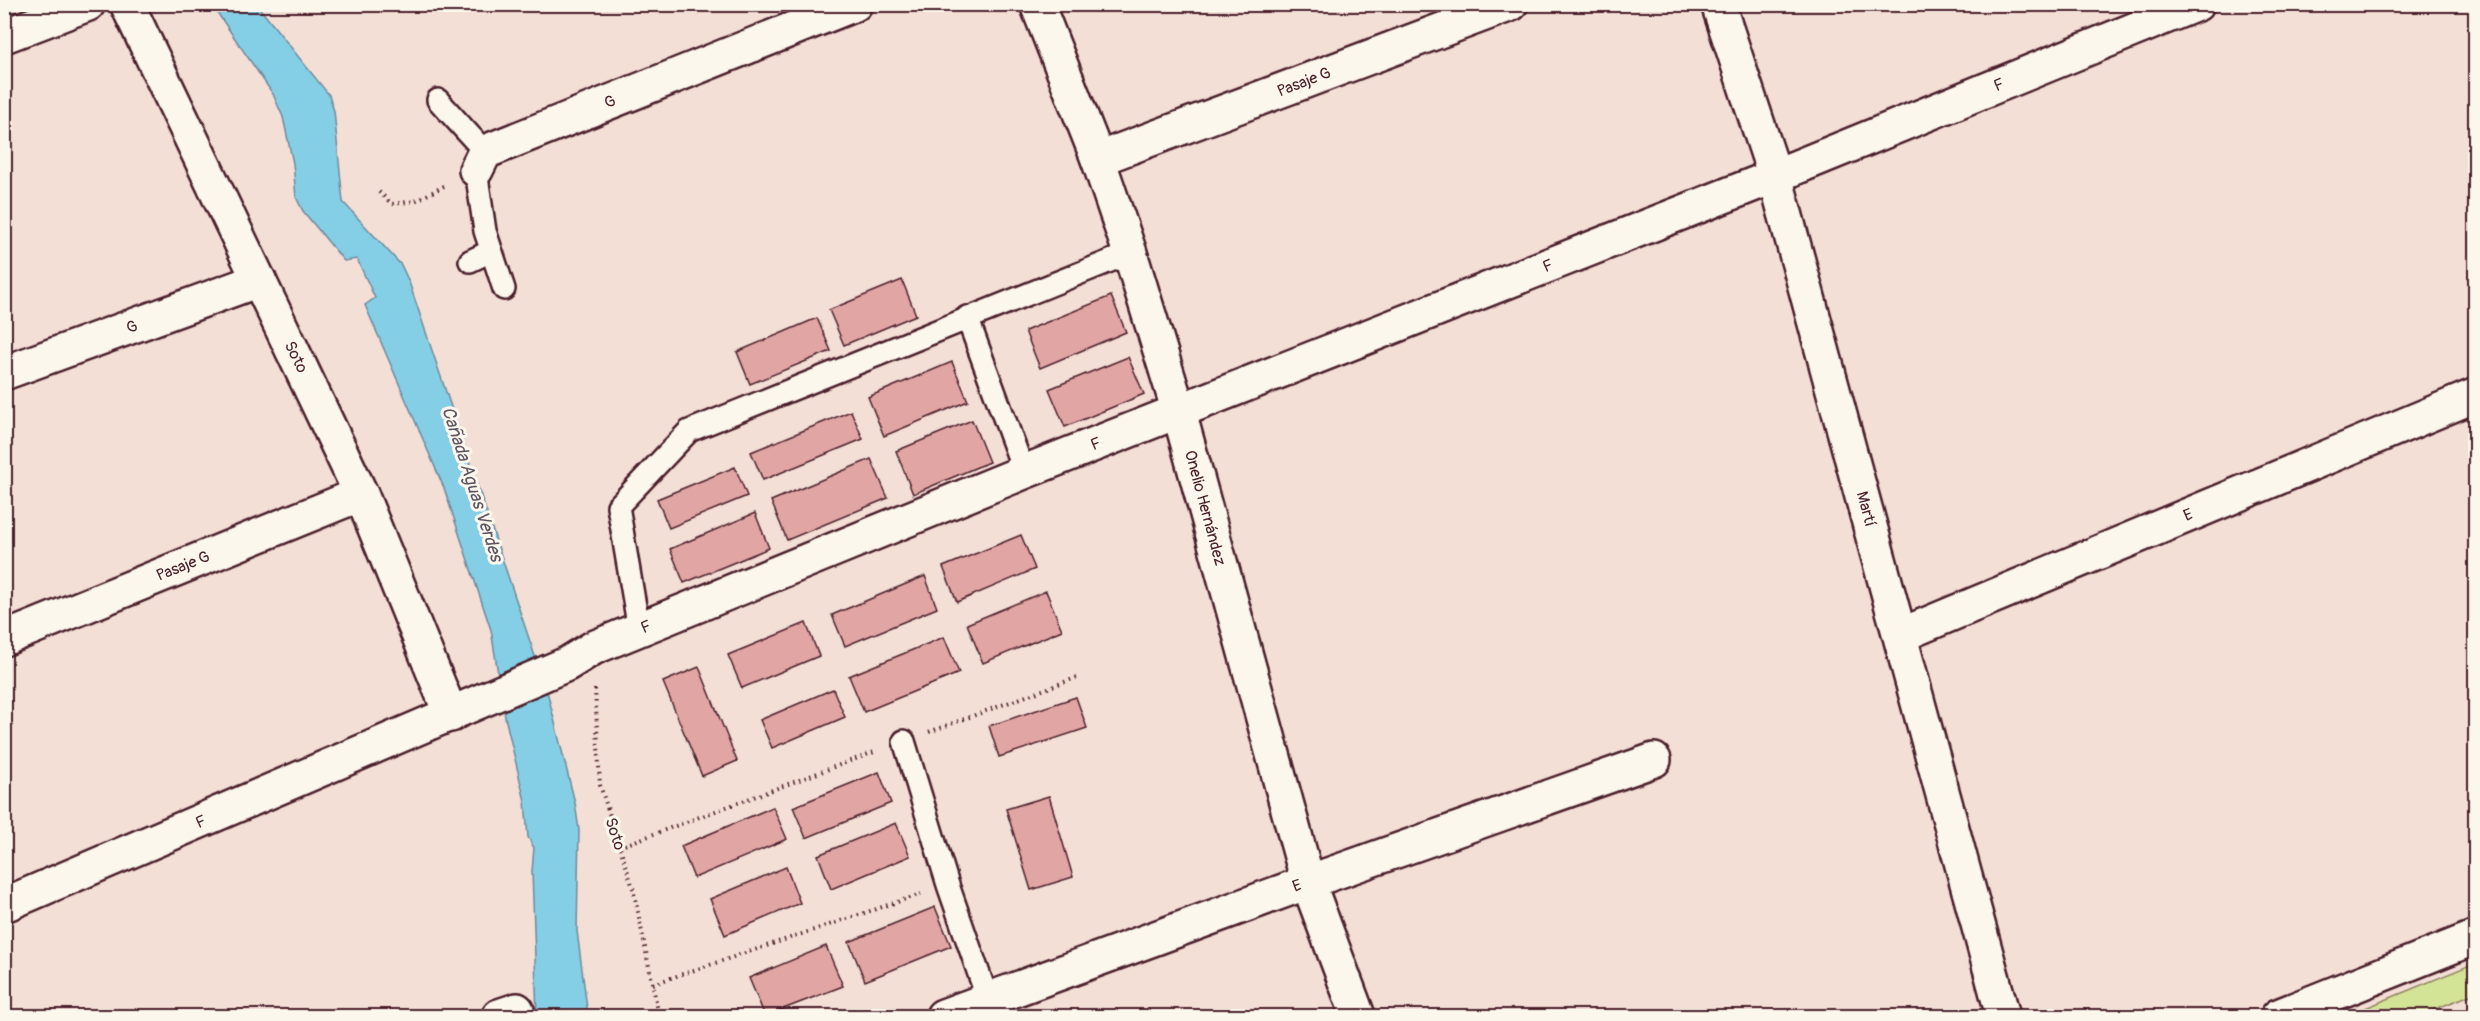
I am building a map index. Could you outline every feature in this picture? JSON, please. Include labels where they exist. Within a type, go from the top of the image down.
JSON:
[{"type":"street","points":[[4,36],[88,4]]},
{"type":"street","name":"Soto","points":[[128,4],[361,494],[451,716]]},
{"type":"street","name":"G","points":[[480,161],[855,4]]},
{"type":"street","name":"Onelio Hernández","points":[[1037,4],[1098,159],[1130,253],[1179,412],[1308,882],[1358,1017]]},
{"type":"street","name":"Pasaje G","points":[[1098,159],[1510,4]]},
{"type":"street","name":"Martí","points":[[1718,4],[1775,177],[2003,1017]]},
{"type":"street","name":"F","points":[[4,905],[451,716],[639,630],[1024,472],[1775,177],[2197,4]]},
{"type":"street","name":"G","points":[[4,374],[259,280]]},
{"type":"street","name":"E","points":[[1901,635],[2475,395]]},
{"type":"street","name":"Pasaje G","points":[[4,639],[361,494]]},
{"type":"street","name":"E","points":[[943,1017],[1308,882],[1654,760]]},
{"type":"street","points":[[2278,1017],[2475,937]]},
{"type":"lane","points":[[438,100],[480,161],[485,231],[504,289]]},
{"type":"lane","points":[[470,261],[491,251]]},
{"type":"lane","points":[[639,630],[618,506],[689,430],[1130,253]]},
{"type":"lane","points":[[967,317],[1024,472]]},
{"type":"lane","points":[[904,741],[948,885],[988,1000]]},
{"type":"path","points":[[378,192],[392,204],[415,201],[480,161]]},
{"type":"path","name":"Soto","points":[[580,656],[600,785],[633,888],[659,1017]]},
{"type":"path","points":[[619,847],[1078,677]]},
{"type":"path","points":[[652,984],[948,885]]},
{"type":"green space","points":[[2475,963],[2475,993],[2418,1016],[2346,1016]]},
{"type":"water","name":"Cañada Aguas Verdes","points":[[212,5],[257,5],[329,95],[334,111],[343,202],[401,265],[409,282],[548,695],[575,803],[579,830],[577,931],[588,1016],[537,1016],[532,871],[534,848],[528,837],[525,801],[505,717],[491,630],[444,488],[365,305],[375,298],[357,259],[344,261],[303,211],[296,197],[293,163],[283,117],[273,94]]},
{"type":"building","points":[[902,280],[916,315],[844,345],[829,310]]},
{"type":"building","points":[[1111,296],[1126,332],[1040,368],[1025,331]]},
{"type":"building","points":[[817,318],[831,351],[750,384],[737,352]]},
{"type":"building","points":[[1128,357],[1144,394],[1065,427],[1049,389]]},
{"type":"building","points":[[952,362],[968,401],[884,436],[868,397]]},
{"type":"building","points":[[851,411],[863,439],[763,480],[751,452]]},
{"type":"building","points":[[972,420],[989,462],[913,494],[896,451]]},
{"type":"building","points":[[871,459],[888,498],[787,540],[771,501]]},
{"type":"building","points":[[735,467],[747,496],[669,528],[657,499]]},
{"type":"building","points":[[755,513],[769,548],[684,583],[670,549]]},
{"type":"building","points":[[1021,535],[1035,569],[957,602],[943,567]]},
{"type":"building","points":[[925,576],[937,608],[845,646],[832,615]]},
{"type":"building","points":[[1046,591],[1062,630],[983,663],[967,624]]},
{"type":"building","points":[[806,623],[819,656],[742,688],[728,655]]},
{"type":"building","points":[[944,637],[959,673],[864,712],[849,676]]},
{"type":"building","points":[[699,667],[737,761],[702,776],[663,682]]},
{"type":"building","points":[[833,689],[845,717],[772,748],[760,720]]},
{"type":"building","points":[[1076,697],[1087,728],[999,757],[989,726]]},
{"type":"building","points":[[879,772],[891,803],[806,838],[793,807]]},
{"type":"building","points":[[1049,796],[1073,877],[1031,890],[1006,809]]},
{"type":"building","points":[[773,807],[787,839],[694,878],[681,846]]},
{"type":"building","points":[[896,823],[910,856],[831,889],[818,855]]},
{"type":"building","points":[[786,867],[800,903],[725,935],[710,899]]},
{"type":"building","points":[[935,907],[951,946],[865,981],[849,942]]},
{"type":"building","points":[[826,946],[843,986],[765,1016],[749,978]]}]
